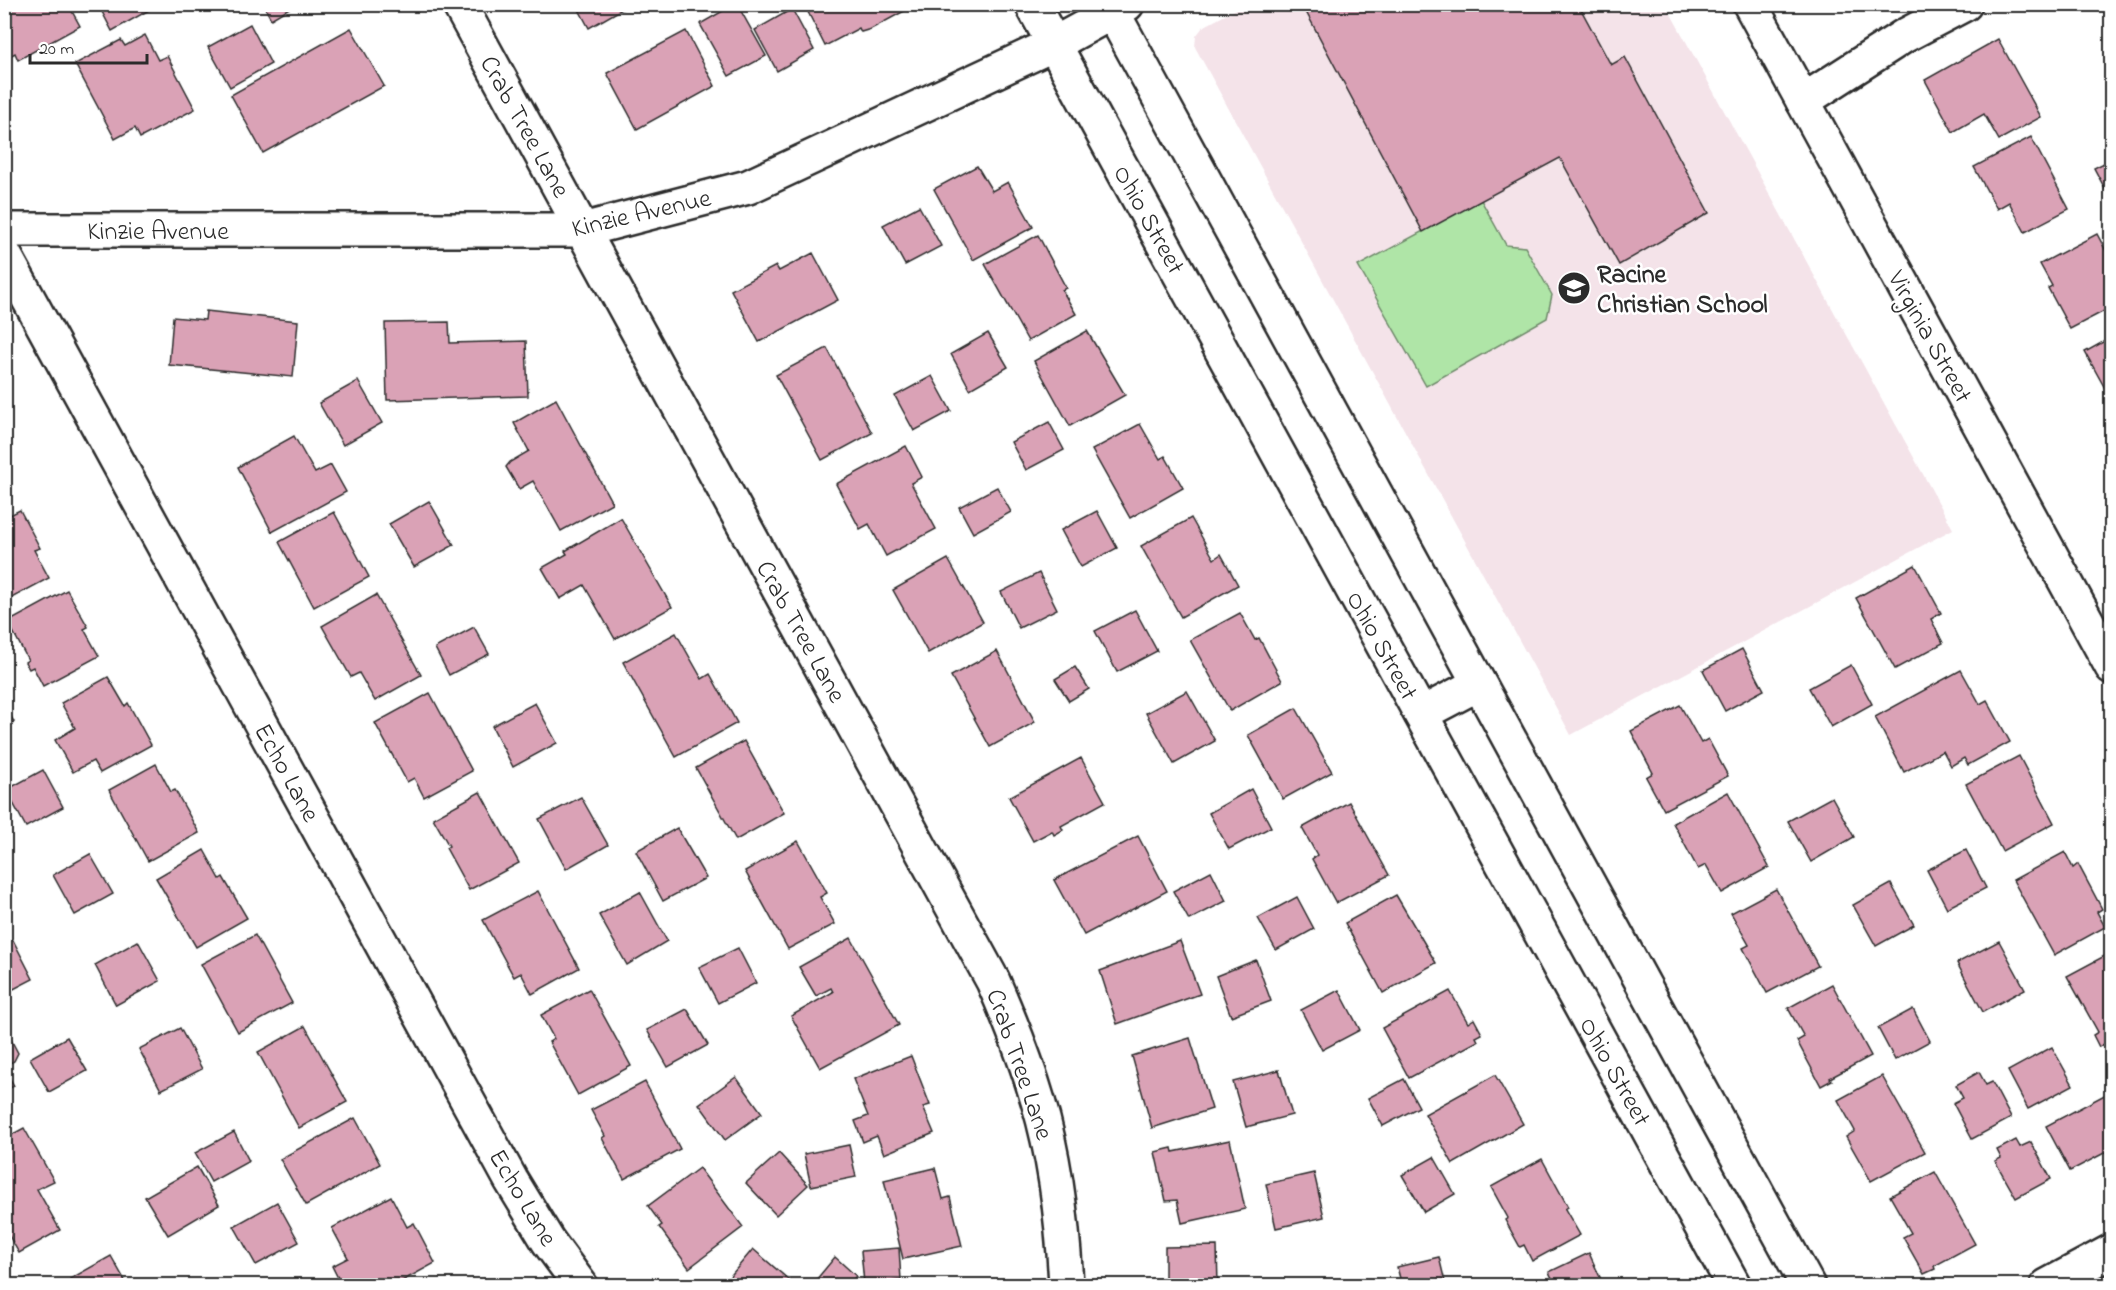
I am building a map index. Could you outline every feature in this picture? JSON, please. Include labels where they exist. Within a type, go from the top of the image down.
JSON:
[{"type":"street","name":"Crab Tree Lane","points":[[459,4],[993,981],[1018,1040],[1039,1102],[1053,1165],[1063,1229],[1066,1286]]},
{"type":"street","name":"Ohio Street","points":[[1032,4],[1734,1286]]},
{"type":"street","name":"Virginia Street","points":[[1750,4],[2112,667]]},
{"type":"street","points":[[1803,101],[1905,36],[1965,4]]},
{"type":"street","name":"Kinzie Avenue","points":[[4,230],[583,230],[748,187],[1054,45],[1116,7]]},
{"type":"street","points":[[1116,7],[1479,684],[1808,1286]]},
{"type":"street","name":"Echo Lane","points":[[4,254],[512,1180],[548,1241],[581,1286]]},
{"type":"street","points":[[1421,714],[1479,684]]},
{"type":"street","points":[[2047,1286],[2112,1251]]},
{"type":"shaded area","name":"Racine Christian School","points":[[1244,5],[1666,5],[1953,529],[1571,735],[1195,47],[1196,36],[1203,27]]},
{"type":"green space","points":[[1481,200],[1506,245],[1525,247],[1552,295],[1547,318],[1426,386],[1358,266]]},
{"type":"building","points":[[4,4],[68,4],[80,26],[18,60],[15,53],[8,57],[4,50]]},
{"type":"building","points":[[98,4],[149,4],[151,9],[112,31]]},
{"type":"building","points":[[263,4],[296,4],[271,19]]},
{"type":"building","points":[[576,4],[631,4],[589,28]]},
{"type":"building","points":[[735,4],[766,56],[729,76],[700,24]]},
{"type":"building","points":[[804,4],[908,4],[910,8],[871,29],[861,32],[859,28],[825,46]]},
{"type":"building","points":[[1311,4],[1578,4],[1611,65],[1625,57],[1709,213],[1619,265],[1560,158],[1423,232],[1304,8]]},
{"type":"building","points":[[792,9],[814,50],[777,71],[755,30]]},
{"type":"building","points":[[250,24],[271,64],[230,87],[208,47]]},
{"type":"building","points":[[351,28],[384,86],[263,153],[231,95]]},
{"type":"building","points":[[686,31],[715,86],[637,129],[607,73]]},
{"type":"building","points":[[145,35],[158,60],[167,56],[195,109],[140,138],[135,128],[115,139],[75,64],[121,40],[125,46]]},
{"type":"building","points":[[1998,39],[2041,117],[1999,140],[1984,114],[1953,132],[1925,80]]},
{"type":"building","points":[[2031,137],[2069,209],[2025,232],[2009,202],[1997,209],[1974,167]]},
{"type":"building","points":[[2112,159],[2112,202],[2094,168]]},
{"type":"building","points":[[977,166],[992,191],[1008,182],[1033,227],[973,260],[934,189]]},
{"type":"building","points":[[919,206],[941,246],[905,265],[883,225]]},
{"type":"building","points":[[2097,234],[2112,262],[2112,307],[2070,329],[2048,288],[2052,286],[2040,264]]},
{"type":"building","points":[[1038,235],[1066,288],[1062,290],[1076,314],[1028,341],[985,264]]},
{"type":"building","points":[[813,253],[838,300],[759,342],[731,290],[776,266],[779,271]]},
{"type":"building","points":[[206,311],[298,321],[293,377],[169,365],[173,317],[205,320]]},
{"type":"building","points":[[449,322],[450,343],[526,341],[528,396],[387,400],[385,323]]},
{"type":"building","points":[[1087,331],[1125,395],[1070,426],[1034,361]]},
{"type":"building","points":[[988,333],[1008,367],[970,389],[951,354]]},
{"type":"building","points":[[2112,337],[2112,401],[2085,352]]},
{"type":"building","points":[[827,348],[872,433],[822,460],[776,375]]},
{"type":"building","points":[[932,376],[951,411],[914,431],[895,396]]},
{"type":"building","points":[[358,381],[382,423],[343,445],[319,403]]},
{"type":"building","points":[[556,399],[612,503],[561,531],[533,481],[519,489],[506,467],[510,462],[529,451],[514,423]]},
{"type":"building","points":[[1049,422],[1064,450],[1026,470],[1011,442]]},
{"type":"building","points":[[1140,424],[1160,459],[1165,456],[1183,488],[1130,518],[1092,450]]},
{"type":"building","points":[[294,436],[315,473],[331,465],[346,492],[272,532],[238,467]]},
{"type":"building","points":[[906,446],[922,477],[911,483],[936,529],[886,556],[869,524],[860,529],[836,484]]},
{"type":"building","points":[[997,487],[1011,512],[973,533],[959,507]]},
{"type":"building","points":[[429,501],[454,545],[414,567],[389,524]]},
{"type":"building","points":[[20,510],[40,548],[34,550],[49,578],[4,602],[4,518]]},
{"type":"building","points":[[1097,511],[1117,548],[1081,567],[1061,530]]},
{"type":"building","points":[[334,512],[369,577],[314,607],[279,542]]},
{"type":"building","points":[[621,518],[672,607],[615,639],[584,585],[560,599],[542,568],[567,554],[565,551]]},
{"type":"building","points":[[1191,518],[1214,559],[1221,554],[1238,585],[1181,617],[1141,546]]},
{"type":"building","points":[[948,559],[983,622],[928,653],[893,590]]},
{"type":"building","points":[[1915,565],[1941,613],[1931,619],[1943,643],[1895,669],[1856,598]]},
{"type":"building","points":[[1039,573],[1057,609],[1019,628],[1001,592]]},
{"type":"building","points":[[67,590],[88,627],[84,629],[99,656],[43,686],[33,667],[29,669],[25,662],[28,660],[8,622]]},
{"type":"building","points":[[376,595],[421,675],[375,701],[359,673],[351,677],[322,626]]},
{"type":"building","points":[[1135,610],[1157,651],[1117,672],[1095,631]]},
{"type":"building","points":[[1240,613],[1255,640],[1259,638],[1282,681],[1230,711],[1190,640]]},
{"type":"building","points":[[474,627],[489,654],[449,675],[435,648]]},
{"type":"building","points":[[676,633],[702,679],[710,674],[737,723],[676,757],[623,662]]},
{"type":"building","points":[[1742,649],[1764,690],[1725,711],[1703,670]]},
{"type":"building","points":[[997,651],[1035,722],[990,747],[951,676]]},
{"type":"building","points":[[1851,665],[1872,704],[1831,727],[1809,688]]},
{"type":"building","points":[[1075,667],[1089,689],[1069,701],[1055,679]]},
{"type":"building","points":[[1961,670],[1980,704],[1987,700],[2010,742],[1968,765],[1964,758],[1951,766],[1943,751],[1904,772],[1875,717]]},
{"type":"building","points":[[108,677],[125,706],[128,703],[151,745],[100,773],[93,761],[73,772],[55,740],[75,728],[61,703]]},
{"type":"building","points":[[1187,691],[1215,741],[1174,764],[1146,713]]},
{"type":"building","points":[[430,693],[472,771],[424,797],[414,778],[407,782],[375,723]]},
{"type":"building","points":[[535,703],[557,743],[513,767],[492,726]]},
{"type":"building","points":[[4,705],[14,722],[4,727]]},
{"type":"building","points":[[1680,705],[1701,743],[1708,739],[1728,776],[1664,810],[1646,777],[1653,773],[1631,731]]},
{"type":"building","points":[[1296,708],[1332,772],[1283,799],[1248,735]]},
{"type":"building","points":[[744,741],[784,813],[736,840],[696,768]]},
{"type":"building","points":[[2019,756],[2054,823],[2002,851],[1966,784]]},
{"type":"building","points":[[1081,758],[1105,802],[1061,826],[1063,830],[1054,835],[1052,831],[1033,841],[1009,797]]},
{"type":"building","points":[[156,764],[171,792],[175,790],[199,833],[148,861],[109,790]]},
{"type":"building","points":[[43,770],[63,807],[26,827],[6,790]]},
{"type":"building","points":[[1251,789],[1271,827],[1229,849],[1209,813]]},
{"type":"building","points":[[480,792],[519,863],[469,890],[433,818]]},
{"type":"building","points":[[1728,792],[1769,867],[1722,893],[1706,865],[1698,869],[1673,823]]},
{"type":"building","points":[[581,797],[608,845],[566,869],[539,819]]},
{"type":"building","points":[[1832,797],[1854,837],[1811,862],[1788,821]]},
{"type":"building","points":[[1349,802],[1389,875],[1336,903],[1312,859],[1317,855],[1302,828]]},
{"type":"building","points":[[677,828],[706,878],[663,901],[636,851]]},
{"type":"building","points":[[1138,836],[1167,891],[1084,935],[1054,880]]},
{"type":"building","points":[[798,841],[827,893],[820,897],[835,924],[788,949],[745,871]]},
{"type":"building","points":[[204,850],[220,879],[223,877],[247,918],[196,947],[156,878]]},
{"type":"building","points":[[1966,850],[1986,888],[1947,908],[1927,870]]},
{"type":"building","points":[[2065,852],[2073,868],[2078,864],[2102,909],[2097,912],[2105,927],[2054,955],[2013,880]]},
{"type":"building","points":[[90,854],[113,894],[75,915],[53,875]]},
{"type":"building","points":[[1211,871],[1226,901],[1189,920],[1173,891]]},
{"type":"building","points":[[1891,884],[1914,925],[1876,946],[1853,905]]},
{"type":"building","points":[[1776,889],[1818,966],[1767,993],[1743,948],[1749,945],[1731,913]]},
{"type":"building","points":[[538,891],[579,968],[532,994],[521,973],[514,977],[483,920]]},
{"type":"building","points":[[640,892],[667,941],[627,965],[599,915]]},
{"type":"building","points":[[1396,895],[1436,963],[1383,993],[1345,923]]},
{"type":"building","points":[[1297,897],[1314,929],[1276,950],[1258,918]]},
{"type":"building","points":[[255,935],[292,1003],[238,1032],[201,964]]},
{"type":"building","points":[[851,938],[899,1025],[820,1068],[791,1016],[833,992],[831,988],[816,996],[799,967]]},
{"type":"building","points":[[13,940],[33,979],[4,994],[4,944]]},
{"type":"building","points":[[138,941],[160,981],[116,1005],[95,965]]},
{"type":"building","points":[[1180,941],[1200,994],[1117,1024],[1100,971]]},
{"type":"building","points":[[1999,941],[2025,989],[1983,1012],[1957,963]]},
{"type":"building","points":[[738,948],[756,983],[718,1003],[699,967]]},
{"type":"building","points":[[2112,952],[2112,1044],[2099,1047],[2093,1035],[2098,1032],[2067,976]]},
{"type":"building","points":[[1256,960],[1271,1001],[1231,1016],[1216,976]]},
{"type":"building","points":[[1832,984],[1871,1056],[1830,1078],[1832,1080],[1821,1086],[1797,1041],[1804,1037],[1788,1008]]},
{"type":"building","points":[[589,989],[631,1066],[578,1095],[549,1042],[554,1039],[541,1015]]},
{"type":"building","points":[[1339,990],[1360,1030],[1322,1050],[1301,1010]]},
{"type":"building","points":[[1450,991],[1468,1023],[1474,1019],[1482,1034],[1476,1037],[1478,1041],[1409,1078],[1382,1028]]},
{"type":"building","points":[[687,1009],[708,1045],[668,1067],[647,1030]]},
{"type":"building","points":[[1913,1009],[1930,1041],[1895,1060],[1878,1028]]},
{"type":"building","points":[[305,1026],[347,1102],[299,1128],[258,1052]]},
{"type":"building","points":[[180,1028],[202,1069],[161,1090],[139,1049]]},
{"type":"building","points":[[7,1032],[18,1053],[14,1061],[4,1066],[4,1033]]},
{"type":"building","points":[[67,1037],[87,1071],[49,1092],[30,1058]]},
{"type":"building","points":[[1190,1038],[1212,1109],[1152,1128],[1132,1056]]},
{"type":"building","points":[[2052,1047],[2073,1085],[2028,1109],[2008,1071]]},
{"type":"building","points":[[911,1056],[930,1105],[923,1107],[934,1133],[884,1154],[877,1136],[863,1142],[855,1121],[868,1116],[853,1079]]},
{"type":"building","points":[[4,1068],[14,1086],[4,1091]]},
{"type":"building","points":[[1279,1070],[1292,1115],[1246,1127],[1233,1082]]},
{"type":"building","points":[[1979,1072],[1986,1085],[1992,1082],[2011,1118],[1972,1139],[1953,1103],[1963,1098],[1956,1085]]},
{"type":"building","points":[[1495,1075],[1523,1124],[1453,1164],[1425,1114]]},
{"type":"building","points":[[1882,1076],[1925,1152],[1871,1181],[1846,1137],[1855,1131],[1838,1100]]},
{"type":"building","points":[[736,1077],[762,1113],[725,1140],[699,1104]]},
{"type":"building","points":[[1404,1079],[1419,1107],[1383,1126],[1368,1098]]},
{"type":"building","points":[[645,1082],[680,1149],[624,1179],[602,1138],[605,1136],[591,1110]]},
{"type":"building","points":[[2112,1091],[2112,1149],[2070,1171],[2046,1126]]},
{"type":"building","points":[[355,1118],[380,1164],[306,1205],[280,1159]]},
{"type":"building","points":[[24,1128],[54,1181],[37,1189],[60,1230],[19,1253],[4,1227],[4,1139]]},
{"type":"building","points":[[234,1132],[249,1161],[211,1182],[195,1153]]},
{"type":"building","points":[[1230,1140],[1245,1209],[1182,1223],[1177,1200],[1166,1201],[1155,1152],[1172,1148],[1173,1152]]},
{"type":"building","points":[[2016,1140],[2020,1147],[2031,1142],[2051,1179],[2016,1198],[1995,1161],[2001,1158],[1997,1150]]},
{"type":"building","points":[[849,1145],[856,1177],[811,1186],[804,1154]]},
{"type":"building","points":[[779,1153],[808,1185],[776,1215],[746,1183]]},
{"type":"building","points":[[1434,1157],[1455,1194],[1424,1212],[1402,1175]]},
{"type":"building","points":[[1542,1159],[1580,1235],[1532,1261],[1524,1245],[1520,1247],[1505,1220],[1508,1218],[1491,1187]]},
{"type":"building","points":[[197,1167],[219,1205],[168,1235],[145,1197]]},
{"type":"building","points":[[699,1168],[743,1227],[689,1268],[659,1227],[662,1225],[648,1206]]},
{"type":"building","points":[[935,1168],[943,1199],[950,1197],[962,1246],[903,1259],[884,1180]]},
{"type":"building","points":[[1935,1172],[1975,1244],[1934,1266],[1935,1269],[1924,1274],[1903,1237],[1911,1233],[1890,1196]]},
{"type":"building","points":[[1314,1173],[1324,1217],[1276,1228],[1266,1184]]},
{"type":"building","points":[[391,1196],[407,1227],[414,1223],[435,1263],[393,1286],[363,1286],[362,1284],[342,1286],[332,1266],[348,1258],[332,1228]]},
{"type":"building","points":[[277,1202],[299,1242],[256,1265],[234,1226]]},
{"type":"building","points":[[1217,1246],[1218,1286],[1165,1286],[1165,1247]]},
{"type":"building","points":[[899,1248],[901,1280],[864,1283],[861,1251]]},
{"type":"building","points":[[753,1249],[796,1286],[722,1286]]},
{"type":"building","points":[[1589,1253],[1604,1286],[1556,1286],[1549,1272]]},
{"type":"building","points":[[111,1256],[128,1286],[74,1286],[70,1279]]},
{"type":"building","points":[[835,1257],[856,1276],[848,1286],[811,1286]]},
{"type":"building","points":[[1439,1257],[1446,1286],[1402,1286],[1397,1267]]},
{"type":"place","name":"Racine Christian School","points":[[1574,288]]}]
